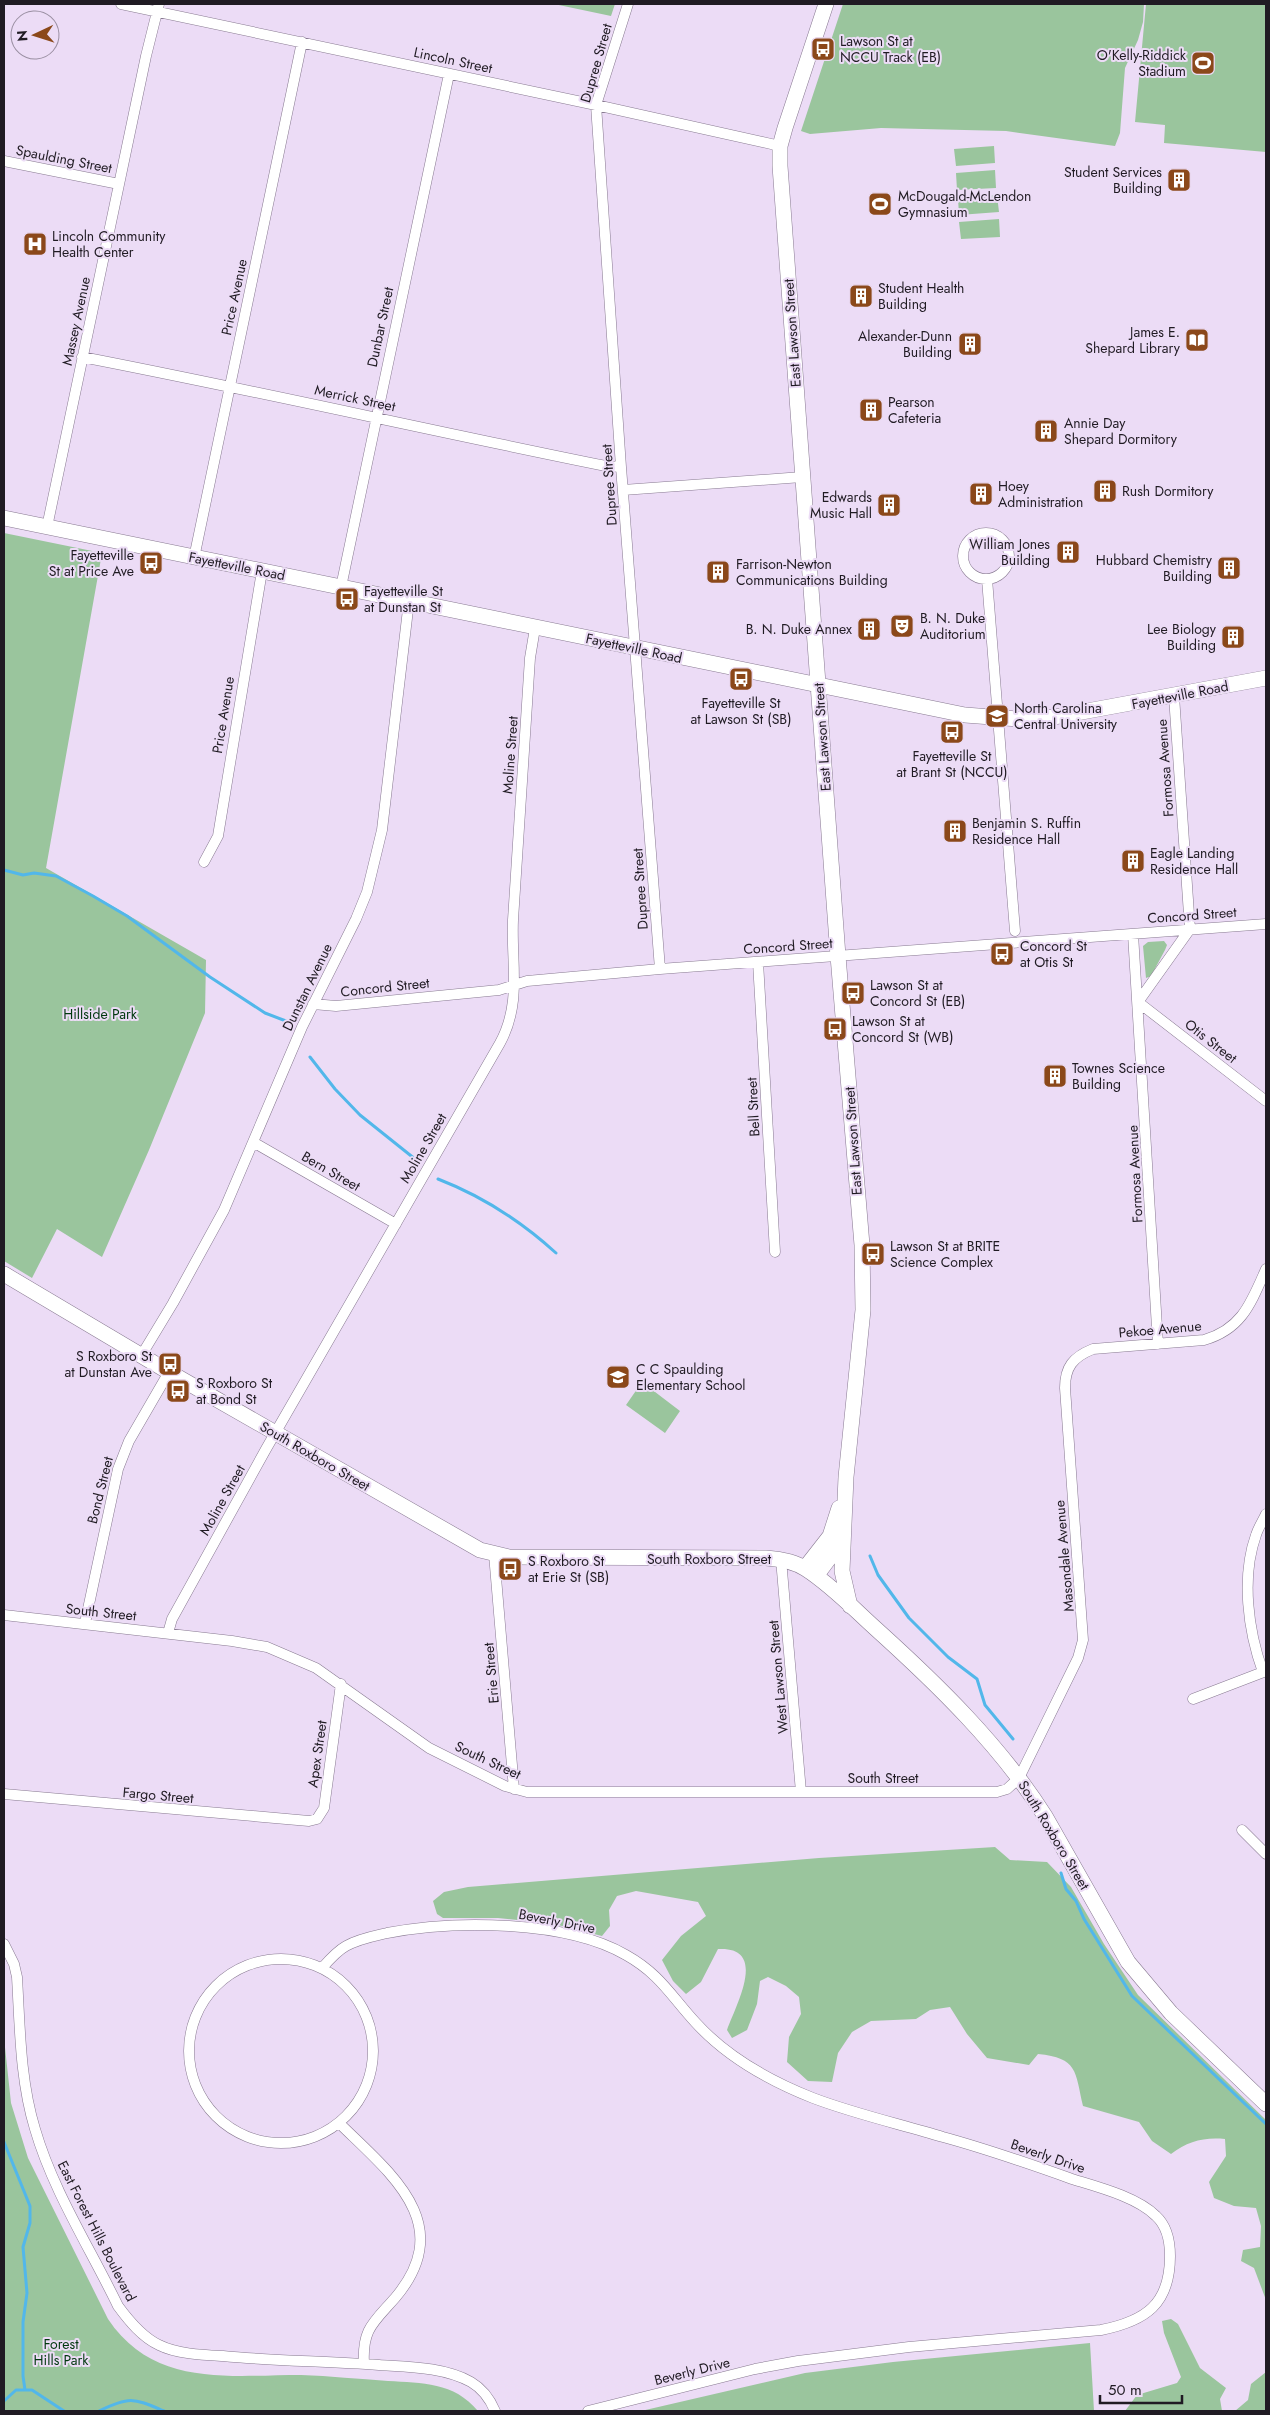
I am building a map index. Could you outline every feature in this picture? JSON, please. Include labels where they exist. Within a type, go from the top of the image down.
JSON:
[{"type":"street","name":"Lincoln Street","points":[[121,4],[158,7],[302,42],[780,146]]},
{"type":"street","name":"Dupree Street","points":[[628,4],[596,105],[621,467],[660,969]]},
{"type":"street","name":"East Lawson Street","points":[[826,4],[780,146],[802,476],[863,1279],[863,1310],[846,1477],[843,1540],[842,1571],[850,1606]]},
{"type":"street","name":"Massey Avenue","points":[[47,527],[158,7]]},
{"type":"street","name":"Price Avenue","points":[[194,558],[302,42]]},
{"type":"street","name":"Dunbar Street","points":[[341,587],[449,74]]},
{"type":"street","name":"Spaulding Street","points":[[4,161],[119,184]]},
{"type":"street","name":"Merrick Street","points":[[82,357],[229,385],[508,446],[606,466],[621,467]]},
{"type":"street","points":[[623,490],[802,476]]},
{"type":"street","name":"Fayetteville Road","points":[[4,518],[965,715],[1031,720],[1174,696],[1266,678]]},
{"type":"street","points":[[988,533],[1000,538],[1008,550],[1008,556],[1004,569],[1000,574],[987,579],[980,578],[968,571],[963,559],[963,552],[969,540],[988,533]]},
{"type":"street","name":"Price Avenue","points":[[204,862],[218,836],[262,570]]},
{"type":"street","points":[[987,579],[1015,931]]},
{"type":"street","name":"Dunstan Avenue","points":[[141,1356],[208,1240],[314,1004],[356,919],[377,856],[382,830],[409,601]]},
{"type":"street","name":"Moline Street","points":[[168,1633],[172,1619],[275,1433],[507,1030],[512,1018],[514,985],[513,922],[530,658],[535,628]]},
{"type":"street","name":"Formosa Avenue","points":[[1174,696],[1190,929]]},
{"type":"street","name":"Concord Street","points":[[314,1004],[336,1006],[489,991],[527,981],[660,969],[1266,924]]},
{"type":"street","points":[[1138,1002],[1190,929]]},
{"type":"street","name":"Formosa Avenue","points":[[1133,934],[1158,1344]]},
{"type":"street","name":"Bell Street","points":[[758,962],[775,1252]]},
{"type":"street","name":"Otis Street","points":[[1138,1002],[1266,1101]]},
{"type":"street","name":"Bern Street","points":[[253,1142],[396,1224]]},
{"type":"street","name":"Pekoe Avenue","points":[[1109,1348],[1204,1340],[1226,1332],[1236,1324],[1252,1302],[1266,1269]]},
{"type":"street","name":"South Roxboro Street","points":[[4,1274],[141,1356],[466,1543],[494,1554],[509,1557],[766,1558],[781,1560],[811,1572],[914,1664],[1019,1778],[1045,1816],[1128,1962],[1171,2013],[1266,2104]]},
{"type":"street","name":"Masondale Avenue","points":[[1019,1778],[1078,1658],[1083,1640],[1065,1376],[1067,1368],[1080,1354],[1093,1349],[1109,1348]]},
{"type":"street","name":"Bond Street","points":[[85,1624],[118,1469],[129,1441],[169,1372]]},
{"type":"street","name":"East Lawson Street","points":[[811,1572],[832,1532],[846,1477]]},
{"type":"street","points":[[1193,1699],[1264,1671],[1252,1634],[1249,1571],[1256,1536],[1266,1514]]},
{"type":"street","points":[[811,1572],[843,1540]]},
{"type":"street","name":"Erie Street","points":[[494,1554],[514,1789]]},
{"type":"street","name":"West Lawson Street","points":[[781,1560],[801,1792]]},
{"type":"street","name":"South Street","points":[[4,1615],[168,1633],[267,1647],[316,1668],[341,1684],[414,1739],[495,1782],[514,1789],[546,1793],[986,1793],[1008,1789],[1019,1778]]},
{"type":"street","name":"Apex Street","points":[[309,1821],[317,1819],[324,1808],[341,1684]]},
{"type":"street","name":"Fargo Street","points":[[4,1794],[309,1821]]},
{"type":"street","points":[[1242,1830],[1266,1854]]},
{"type":"street","name":"Beverly Drive","points":[[322,1968],[346,1945],[412,1928],[444,1925],[501,1925],[578,1936],[618,1951],[654,1974],[696,2023],[718,2044],[742,2062],[774,2081],[814,2098],[996,2153],[1116,2194],[1156,2216],[1167,2234],[1170,2268],[1166,2290],[1154,2308],[1144,2316],[1118,2327],[909,2347],[798,2361],[755,2369],[588,2411]]},
{"type":"street","name":"East Forest Hills Boulevard","points":[[4,1944],[14,1964],[23,2070],[34,2128],[68,2207],[125,2315],[148,2338],[165,2347],[178,2350],[275,2361],[406,2367],[456,2375],[478,2387],[490,2401],[495,2411]]},
{"type":"street","points":[[272,1959],[298,1960],[322,1968],[340,1979],[357,1998],[369,2022],[373,2042],[373,2063],[366,2088],[352,2110],[339,2124],[302,2141],[274,2143],[247,2137],[234,2131],[213,2113],[197,2090],[190,2064],[190,2036],[193,2022],[206,1997],[224,1978],[247,1965],[272,1959]]},
{"type":"street","points":[[339,2124],[395,2179],[408,2197],[418,2223],[417,2262],[408,2282],[368,2329],[364,2339],[364,2364]]},
{"type":"green space","points":[[554,4],[615,4],[611,16]]},
{"type":"green space","name":"O'Kelly-Riddick Stadium","points":[[843,4],[1144,4],[1143,22],[1138,40],[1125,68],[1120,133],[1115,146],[1006,131],[881,128],[810,134],[801,131]]},
{"type":"green space","name":"O'Kelly-Riddick Stadium","points":[[1146,4],[1266,4],[1266,152],[1164,143],[1165,125],[1135,122]]},
{"type":"green space","points":[[994,146],[995,163],[956,166],[954,149]]},
{"type":"green space","points":[[995,170],[996,188],[957,190],[956,173]]},
{"type":"green space","points":[[997,195],[999,212],[959,215],[958,198]]},
{"type":"green space","points":[[999,219],[1000,237],[961,239],[959,222]]},
{"type":"green space","name":"Hillside Park","points":[[4,533],[102,553],[46,868],[206,960],[205,1013],[149,1150],[102,1257],[57,1229],[32,1278],[4,1261]]},
{"type":"green space","points":[[1164,941],[1167,945],[1165,950],[1151,976],[1146,978],[1143,946],[1148,942]]},
{"type":"green space","points":[[642,1382],[680,1411],[665,1433],[626,1405]]},
{"type":"green space","points":[[995,1847],[1010,1860],[1047,1862],[1071,1887],[1104,1944],[1138,1995],[1266,2120],[1266,2300],[1254,2268],[1241,2261],[1243,2250],[1260,2247],[1261,2226],[1256,2208],[1234,2206],[1214,2198],[1209,2182],[1226,2156],[1225,2139],[1196,2141],[1171,2154],[1152,2141],[1139,2122],[1083,2106],[1076,2075],[1068,2063],[1061,2059],[1038,2054],[1029,2065],[987,2058],[967,2034],[950,2007],[930,2010],[916,2019],[871,2021],[852,2032],[838,2053],[832,2082],[808,2081],[787,2062],[789,2037],[801,2014],[799,1997],[786,1986],[768,1977],[760,1981],[757,2004],[747,2030],[732,2038],[727,2030],[742,1993],[745,1979],[746,1967],[742,1957],[733,1951],[718,1949],[701,1982],[686,1994],[673,1981],[662,1960],[681,1936],[706,1916],[698,1902],[636,1891],[617,1896],[609,1910],[610,1926],[602,1936],[554,1924],[498,1918],[443,1918],[437,1914],[433,1901],[444,1892],[468,1887],[819,1858]]},
{"type":"green space","name":"Forest Hills Park","points":[[4,2038],[11,2103],[28,2158],[108,2319],[127,2341],[148,2357],[171,2367],[195,2373],[247,2376],[312,2375],[413,2382],[448,2389],[469,2401],[478,2411],[4,2411]]},
{"type":"green space","points":[[1171,2319],[1178,2324],[1200,2368],[1226,2388],[1220,2399],[1222,2411],[1125,2411],[1137,2395],[1177,2383],[1181,2377],[1164,2333],[1162,2321]]},
{"type":"green space","points":[[1090,2343],[1094,2411],[641,2411],[805,2373],[893,2362]]},
{"type":"green space","points":[[1266,2372],[1266,2411],[1235,2411],[1248,2400],[1251,2384]]},
{"type":"waterway","points":[[4,870],[23,875],[34,873],[56,876],[127,916],[210,977],[265,1013],[286,1021]]},
{"type":"waterway","points":[[310,1057],[335,1089],[360,1115],[415,1159]]},
{"type":"waterway","points":[[438,1179],[470,1193],[501,1211],[556,1253]]},
{"type":"waterway","points":[[870,1556],[878,1575],[909,1618],[948,1657],[977,1679],[985,1705],[1013,1739]]},
{"type":"waterway","points":[[1061,1873],[1066,1889],[1076,1901],[1084,1919],[1132,1996],[1266,2124]]},
{"type":"waterway","points":[[4,2142],[30,2206],[30,2223],[23,2247],[27,2293],[23,2322],[23,2376],[25,2390]]},
{"type":"waterway","points":[[4,2401],[16,2390],[32,2390],[64,2411]]},
{"type":"waterway","points":[[99,2411],[118,2403],[132,2400],[164,2411]]},
{"type":"place","name":"Lawson St at NCCU Track (EB)","points":[[823,49]]},
{"type":"place","name":"O'Kelly-Riddick Stadium","points":[[1203,63]]},
{"type":"place","name":"Student Services Building","points":[[1179,180]]},
{"type":"place","name":"McDougald-McLendon Gymnasium","points":[[880,204]]},
{"type":"place","name":"Lincoln Community Health Center","points":[[35,244]]},
{"type":"place","name":"Student Health Building","points":[[861,296]]},
{"type":"place","name":"James E. Shepard Library","points":[[1197,340]]},
{"type":"place","name":"Alexander-Dunn Building","points":[[970,344]]},
{"type":"place","name":"Pearson Cafeteria","points":[[871,410]]},
{"type":"place","name":"Annie Day Shepard Dormitory","points":[[1046,431]]},
{"type":"place","name":"Rush Dormitory","points":[[1105,491]]},
{"type":"place","name":"Hoey Administration","points":[[981,494]]},
{"type":"place","name":"Edwards Music Hall","points":[[889,505]]},
{"type":"place","name":"William Jones Building","points":[[1068,552]]},
{"type":"place","name":"Fayetteville St at Price Ave","points":[[151,563]]},
{"type":"place","name":"Hubbard Chemistry Building","points":[[1229,568]]},
{"type":"place","name":"Farrison-Newton Communications Building","points":[[718,572]]},
{"type":"place","name":"Fayetteville St at Dunstan St","points":[[347,599]]},
{"type":"place","name":"B. N. Duke Auditorium","points":[[902,626]]},
{"type":"place","name":"B. N. Duke Annex","points":[[869,629]]},
{"type":"place","name":"Lee Biology Building","points":[[1233,637]]},
{"type":"place","name":"Fayetteville St at Lawson St (SB)","points":[[741,679]]},
{"type":"place","name":"North Carolina Central University","points":[[997,716]]},
{"type":"place","name":"Fayetteville St at Brant St (NCCU)","points":[[952,732]]},
{"type":"place","name":"Benjamin S. Ruffin Residence Hall","points":[[955,831]]},
{"type":"place","name":"Eagle Landing Residence Hall","points":[[1133,861]]},
{"type":"place","name":"Concord St at Otis St","points":[[1002,954]]},
{"type":"place","name":"Lawson St at Concord St (EB)","points":[[853,993]]},
{"type":"place","name":"Lawson St at Concord St (WB)","points":[[835,1029]]},
{"type":"place","name":"Townes Science Building","points":[[1055,1076]]},
{"type":"place","name":"Lawson St at BRITE Science Complex","points":[[873,1254]]},
{"type":"place","name":"S Roxboro St at Dunstan Ave","points":[[170,1364]]},
{"type":"place","name":"C C Spaulding Elementary School","points":[[618,1377]]},
{"type":"place","name":"S Roxboro St at Bond St","points":[[178,1391]]},
{"type":"place","name":"S Roxboro St at Erie St (SB)","points":[[510,1569]]}]
